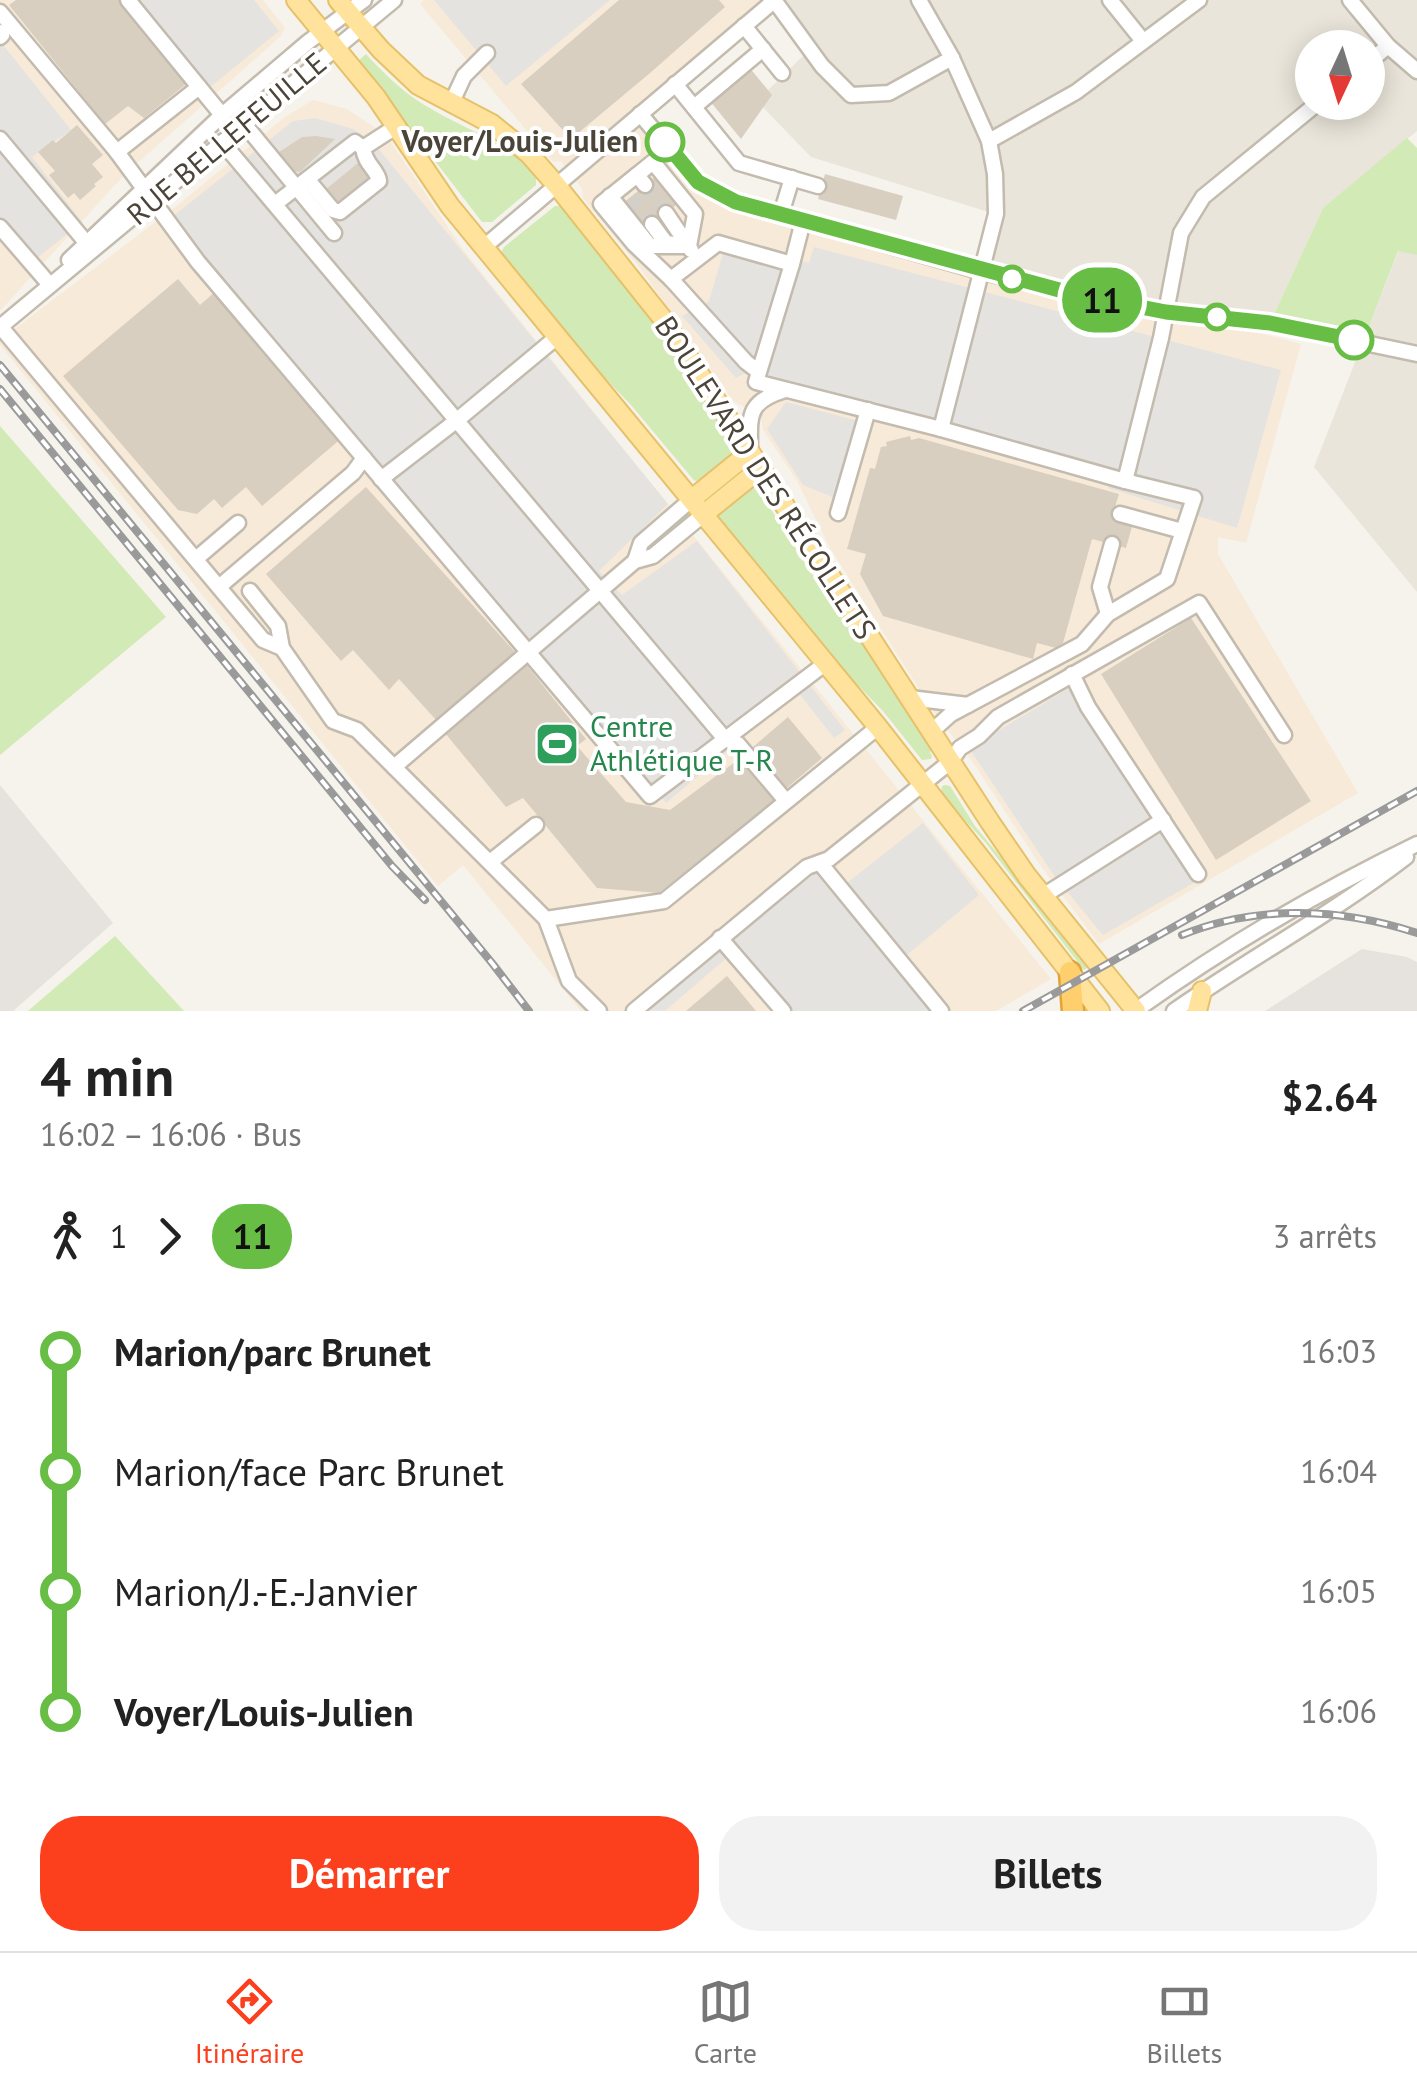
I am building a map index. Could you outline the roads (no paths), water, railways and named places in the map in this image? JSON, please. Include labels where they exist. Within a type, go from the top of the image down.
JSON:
[{"type":"highway","points":[[1070,972],[1074,1011]]},
{"type":"main road","name":"BOULEVARD DES RÉCOLLETS","points":[[296,0],[397,126],[438,189],[484,247],[878,727],[1100,1011]]},
{"type":"main road","name":"BOULEVARD DES RÉCOLLETS","points":[[343,6],[408,77],[486,121],[523,148],[663,319],[950,762],[1043,896],[1136,1011]]},
{"type":"main road","points":[[698,507],[750,452]]},
{"type":"main road","points":[[698,507],[761,468]]},
{"type":"main road","points":[[1198,1011],[1202,992]]},
{"type":"street","points":[[128,0],[222,115]]},
{"type":"street","name":"RUE BELLEFEUILLE","points":[[148,195],[222,115],[322,31],[343,6],[364,0]]},
{"type":"street","name":"RUE BELLEFEUILLE","points":[[0,326],[148,195],[245,125],[394,0]]},
{"type":"street","points":[[484,247],[774,0],[822,66],[850,95],[889,93],[952,58]]},
{"type":"street","points":[[918,0],[952,58],[989,141],[995,174],[996,214],[941,430]]},
{"type":"street","points":[[1110,0],[1143,41]]},
{"type":"street","points":[[989,141],[1076,92],[1199,0]]},
{"type":"street","points":[[1350,0],[1388,46],[1417,71]]},
{"type":"street","points":[[0,12],[117,152],[198,262],[650,796],[826,663]]},
{"type":"street","points":[[744,26],[782,73]]},
{"type":"street","points":[[694,108],[763,50]]},
{"type":"street","points":[[452,104],[464,76],[487,54]]},
{"type":"street","points":[[675,84],[739,163],[818,186]]},
{"type":"street","points":[[117,152],[198,87]]},
{"type":"street","points":[[640,114],[698,182],[726,199],[1074,294],[1166,312],[1270,323],[1417,354]]},
{"type":"street","points":[[1126,480],[1162,338],[1182,233],[1203,197],[1297,120]]},
{"type":"street","points":[[245,125],[301,183],[332,210],[340,212],[379,181],[364,159],[363,148]]},
{"type":"street","points":[[363,148],[397,126]]},
{"type":"street","points":[[0,138],[89,246]]},
{"type":"street","points":[[222,142],[725,738],[738,744],[786,801]]},
{"type":"street","points":[[275,204],[354,142],[363,148]]},
{"type":"street","points":[[693,253],[695,214],[654,162],[641,180],[602,204],[634,244],[759,372]]},
{"type":"street","points":[[781,214],[792,178]]},
{"type":"street","points":[[301,183],[334,233]]},
{"type":"street","points":[[621,193],[650,246],[693,253]]},
{"type":"street","points":[[666,213],[693,253]]},
{"type":"street","points":[[804,221],[756,382],[1194,498],[1167,579],[1108,614],[1082,644],[947,717],[932,732]]},
{"type":"street","points":[[652,224],[666,243],[693,253]]},
{"type":"street","points":[[0,227],[55,281]]},
{"type":"street","points":[[671,280],[693,253],[718,243],[792,264]]},
{"type":"street","points":[[0,326],[264,640],[282,648]]},
{"type":"street","points":[[382,478],[557,337]]},
{"type":"street","points":[[750,452],[753,410],[766,397],[786,390]]},
{"type":"street","points":[[838,513],[868,410]]},
{"type":"street","points":[[220,586],[353,473],[364,458]]},
{"type":"street","points":[[394,767],[635,561],[640,543],[698,507]]},
{"type":"street","points":[[1120,514],[1182,531]]},
{"type":"street","points":[[197,558],[238,523]]},
{"type":"street","points":[[1108,614],[1100,588],[1112,544]]},
{"type":"street","points":[[250,591],[278,626],[282,648],[333,721],[357,730],[546,918],[569,980],[599,1011]]},
{"type":"street","points":[[634,1011],[807,867],[830,859],[923,784],[998,717],[1198,603],[1284,735]]},
{"type":"street","points":[[1072,674],[1088,708],[1198,874]]},
{"type":"street","points":[[910,698],[968,705]]},
{"type":"street","points":[[546,918],[664,901],[878,727]]},
{"type":"street","points":[[1043,896],[1162,820]]},
{"type":"street","points":[[490,862],[536,824]]},
{"type":"street","points":[[1174,1011],[1245,962],[1360,892],[1417,846]]},
{"type":"street","points":[[1136,1011],[1218,954],[1288,912],[1349,877],[1417,846]]},
{"type":"street","points":[[820,863],[941,1011]]},
{"type":"street","points":[[720,938],[783,1011]]},
{"type":"tunnel","points":[[645,185],[666,213]]},
{"type":"tunnel","points":[[631,197],[652,224]]},
{"type":"railway","points":[[0,365],[529,1011]]},
{"type":"railway","points":[[0,389],[392,866],[425,900]]},
{"type":"railway","points":[[1023,1011],[1417,791]]},
{"type":"railway","points":[[1182,935],[1240,918],[1300,913],[1359,918],[1417,933]]},
{"type":"place","name":"Voyer/Louis-Julien","points":[[665,142]]},
{"type":"place","name":"Centre Athlétique T-R","points":[[557,744]]}]
